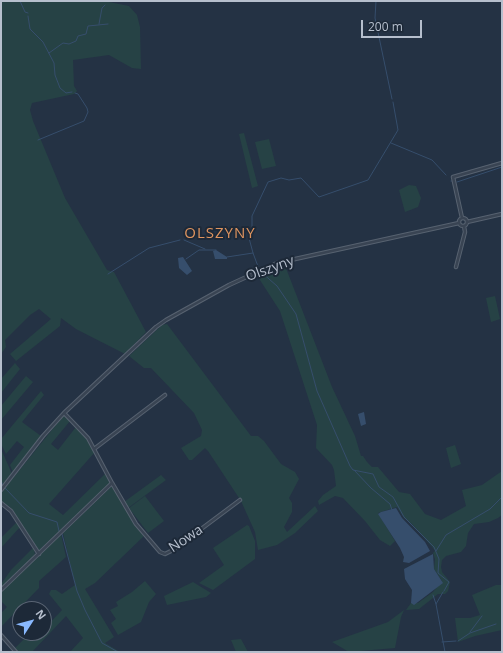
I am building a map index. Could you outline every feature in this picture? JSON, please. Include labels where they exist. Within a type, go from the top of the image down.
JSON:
[{"type":"street","points":[[467,222],[462,218],[454,177],[502,163]]},
{"type":"street","points":[[456,267],[465,232],[464,226],[467,222],[502,214]]},
{"type":"street","points":[[462,218],[459,223],[464,226]]},
{"type":"street","name":"Olszyny","points":[[64,413],[162,323],[229,285],[277,263],[459,223]]},
{"type":"street","points":[[94,449],[165,395]]},
{"type":"street","points":[[1,490],[43,436],[64,413]]},
{"type":"street","name":"Nowa","points":[[64,413],[88,438],[136,524],[160,552],[165,554],[173,550],[240,500]]},
{"type":"street","points":[[1,590],[112,483]]},
{"type":"street","points":[[1,503],[11,511],[39,554]]},
{"type":"street","points":[[1,635],[14,651]]},
{"type":"green space","points":[[1,1],[104,1],[129,6],[137,15],[140,27],[141,69],[132,68],[109,55],[73,60],[74,86],[77,91],[74,94],[32,103],[30,110],[33,121],[65,198],[107,270],[114,272],[146,332],[125,354],[76,329],[61,318],[60,326],[16,361],[10,354],[51,319],[39,309],[30,315],[5,340],[6,347],[1,354]]},
{"type":"green space","points":[[244,133],[258,186],[252,188],[239,134]]},
{"type":"green space","points":[[269,139],[276,166],[262,169],[255,142]]},
{"type":"green space","points":[[409,185],[416,186],[421,198],[418,207],[405,212],[399,190]]},
{"type":"green space","points":[[284,263],[332,387],[355,436],[361,456],[363,456],[372,467],[378,467],[399,492],[410,494],[425,514],[441,520],[466,506],[462,490],[482,485],[502,471],[502,515],[489,522],[474,524],[468,533],[466,546],[461,552],[446,556],[442,560],[442,572],[450,582],[448,591],[445,594],[438,594],[419,609],[406,610],[411,603],[418,603],[433,592],[442,581],[434,569],[435,559],[433,553],[435,551],[412,524],[404,518],[397,507],[378,513],[395,541],[390,546],[380,540],[365,521],[343,498],[335,496],[319,505],[318,501],[323,495],[336,486],[334,470],[332,465],[316,448],[317,425],[280,311],[256,274]]},
{"type":"green space","points":[[495,296],[500,319],[491,322],[486,298]]},
{"type":"green space","points":[[167,324],[251,436],[258,436],[264,441],[281,464],[295,472],[299,479],[289,498],[292,503],[292,512],[284,527],[287,532],[315,506],[318,511],[295,533],[277,545],[258,550],[255,532],[241,501],[208,451],[205,448],[192,460],[189,460],[181,448],[201,436],[202,430],[194,413],[151,368],[144,368],[129,356],[162,325]]},
{"type":"green space","points":[[15,363],[20,369],[1,393],[1,379]]},
{"type":"green space","points":[[26,376],[33,382],[1,420],[1,406]]},
{"type":"green space","points":[[41,391],[44,395],[22,422],[41,436],[13,473],[10,465],[24,447],[17,441],[6,454],[1,444],[1,439]]},
{"type":"green space","points":[[64,415],[70,421],[51,444],[58,450],[76,427],[87,439],[95,452],[49,504],[63,515],[105,474],[110,484],[39,551],[10,507],[1,502],[1,493]]},
{"type":"green space","points":[[455,445],[461,464],[451,468],[446,448]]},
{"type":"green space","points":[[1,449],[13,476],[3,486],[1,481]]},
{"type":"green space","points":[[161,475],[166,480],[128,508],[124,502]]},
{"type":"green space","points":[[111,487],[113,487],[134,524],[144,536],[95,583],[85,589],[114,637],[105,643],[120,652],[70,652],[83,638],[66,616],[52,631],[52,621],[62,610],[49,594],[51,590],[56,590],[62,594],[75,585],[63,533]]},
{"type":"green space","points":[[145,496],[164,521],[148,533],[129,508]]},
{"type":"green space","points":[[17,522],[20,527],[1,548],[1,538]]},
{"type":"green space","points":[[247,525],[249,526],[255,541],[255,559],[213,590],[199,583],[224,565],[213,548]]},
{"type":"green space","points":[[61,534],[66,557],[39,581],[39,588],[26,601],[12,601],[12,616],[1,627],[1,613],[7,607],[1,601],[1,591]]},
{"type":"green space","points":[[34,547],[35,556],[1,589],[1,584],[11,570]]},
{"type":"green space","points":[[145,581],[156,594],[149,602],[141,622],[118,635],[111,623],[116,619],[110,610],[118,606],[116,602],[132,592]]},
{"type":"green space","points":[[193,582],[211,593],[206,597],[167,605],[164,596]]},
{"type":"green space","points":[[496,585],[502,585],[502,630],[475,636],[458,642],[455,618],[470,618],[480,615],[472,595]]},
{"type":"green space","points":[[404,610],[401,617],[395,648],[349,652],[332,642],[388,622]]},
{"type":"green space","points":[[241,639],[248,652],[236,652],[231,640]]},
{"type":"green space","points":[[22,641],[42,641],[32,652],[19,652],[15,648]]},
{"type":"water","points":[[216,250],[227,257],[227,259],[215,259],[213,251]]},
{"type":"water","points":[[183,257],[192,271],[187,275],[179,268],[178,258]]},
{"type":"water","points":[[364,412],[366,424],[361,426],[358,414]]},
{"type":"water","points":[[396,508],[402,518],[425,542],[430,551],[409,563],[403,562],[404,557],[400,548],[378,514]]},
{"type":"water","points":[[433,554],[434,569],[443,583],[414,605],[411,603],[412,590],[405,579],[404,569]]},
{"type":"waterway","points":[[20,1],[25,12],[28,13]]},
{"type":"waterway","points":[[376,1],[375,18],[392,99]]},
{"type":"waterway","points":[[99,24],[102,8],[105,5]]},
{"type":"waterway","points":[[28,16],[30,29],[43,42],[54,63],[55,75],[60,88],[66,93],[72,92]]},
{"type":"waterway","points":[[49,53],[63,43],[69,44],[76,41],[78,36],[86,34],[88,26],[108,24]]},
{"type":"waterway","points":[[38,140],[84,121],[88,112],[87,108],[78,94],[75,93]]},
{"type":"waterway","points":[[259,269],[249,238],[252,229],[252,216],[268,182],[281,178],[289,180],[301,178],[319,197],[368,180],[398,130],[393,102]]},
{"type":"waterway","points":[[391,143],[432,160],[446,175]]},
{"type":"waterway","points":[[457,182],[502,167]]},
{"type":"waterway","points":[[108,274],[149,248],[180,240]]},
{"type":"waterway","points":[[184,240],[205,249]]},
{"type":"waterway","points":[[186,259],[199,250],[216,250]]},
{"type":"waterway","points":[[227,257],[253,253]]},
{"type":"waterway","points":[[283,263],[290,261]]},
{"type":"waterway","points":[[262,272],[277,265]]},
{"type":"waterway","points":[[261,272],[277,286],[296,314],[317,391],[350,466],[353,470],[373,474],[379,487],[393,497],[404,517],[434,547],[439,559],[438,573],[449,582],[444,591]]},
{"type":"waterway","points":[[354,470],[371,488],[390,504],[392,510]]},
{"type":"waterway","points":[[1,480],[3,486]]},
{"type":"waterway","points":[[5,488],[29,513],[57,522],[59,531]]},
{"type":"waterway","points":[[436,551],[446,535],[490,509],[502,497]]},
{"type":"waterway","points":[[62,534],[77,591],[85,610],[102,643],[118,652]]},
{"type":"waterway","points":[[443,592],[436,604],[445,652]]},
{"type":"waterway","points":[[433,595],[436,604]]},
{"type":"waterway","points":[[470,632],[482,616]]},
{"type":"waterway","points":[[458,641],[470,633],[496,624]]},
{"type":"waterway","points":[[442,642],[456,641]]},
{"type":"district","name":"OLSZYNY","points":[[220,234]]}]
